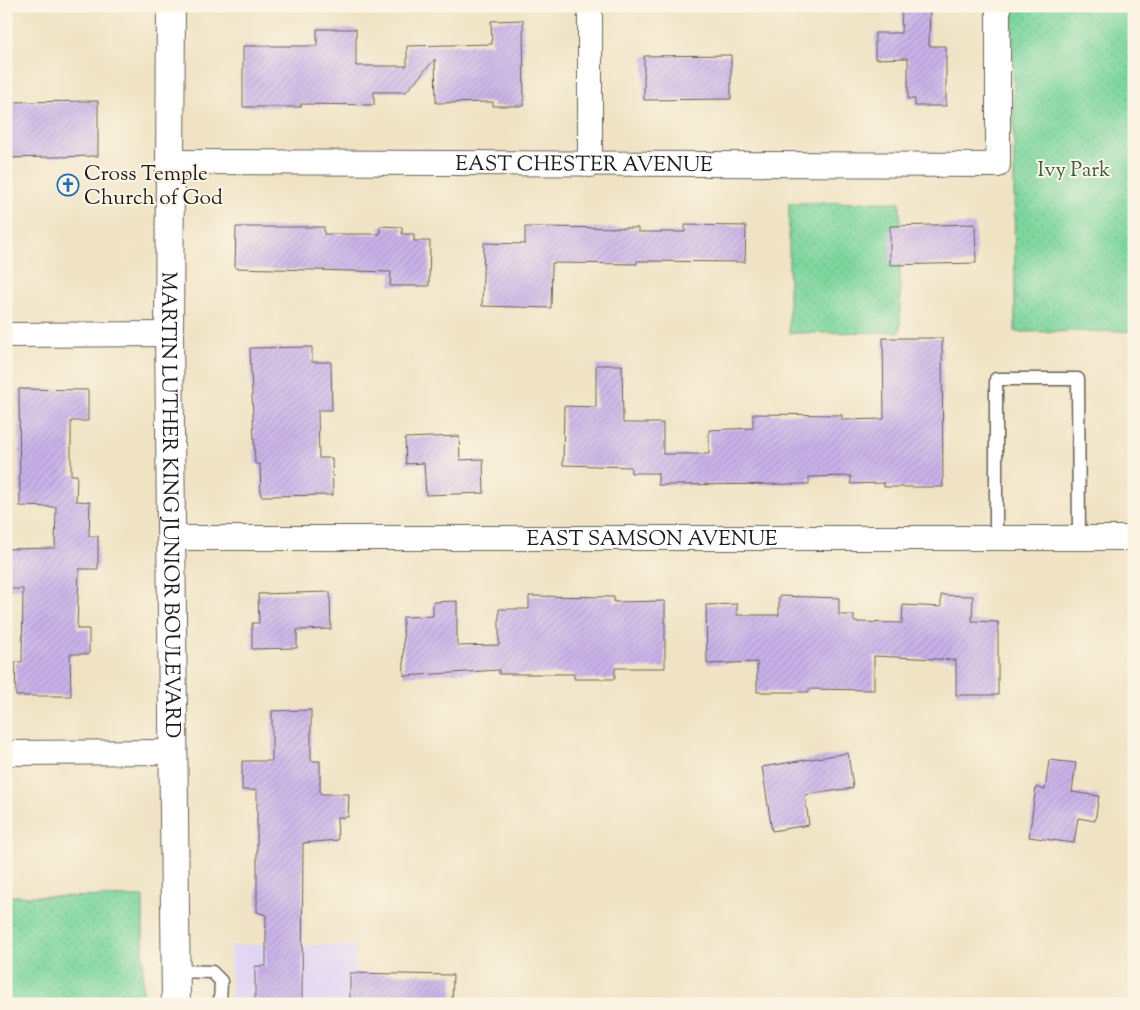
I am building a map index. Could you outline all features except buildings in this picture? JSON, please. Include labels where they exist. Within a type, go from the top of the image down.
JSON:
[{"type":"street","name":"MARTIN LUTHER KING JUNIOR BOULEVARD","points":[[171,6],[169,334],[175,752],[176,1004]]},
{"type":"street","points":[[590,6],[590,165]]},
{"type":"street","name":"EAST CHESTER AVENUE","points":[[169,162],[998,165],[998,6]]},
{"type":"street","points":[[6,335],[169,334]]},
{"type":"street","name":"EAST SAMSON AVENUE","points":[[171,538],[1134,538]]},
{"type":"street","points":[[6,753],[175,752]]},
{"type":"lane","points":[[996,538],[996,379],[1078,380],[1079,538]]},
{"type":"lane","points":[[176,971],[212,972],[221,981],[220,1004]]},
{"type":"shaded area","points":[[231,945],[356,945],[356,1004],[231,1004]]},
{"type":"green space","points":[[231,6],[395,6],[395,8],[231,9]]},
{"type":"green space","name":"Ivy Park","points":[[1013,6],[1134,6],[1134,331],[1015,332]]},
{"type":"green space","points":[[900,202],[900,332],[789,333],[789,203]]},
{"type":"green space","points":[[6,896],[143,897],[143,1004],[6,1004]]},
{"type":"place","name":"Cross Temple Church of God","points":[[68,185]]}]
